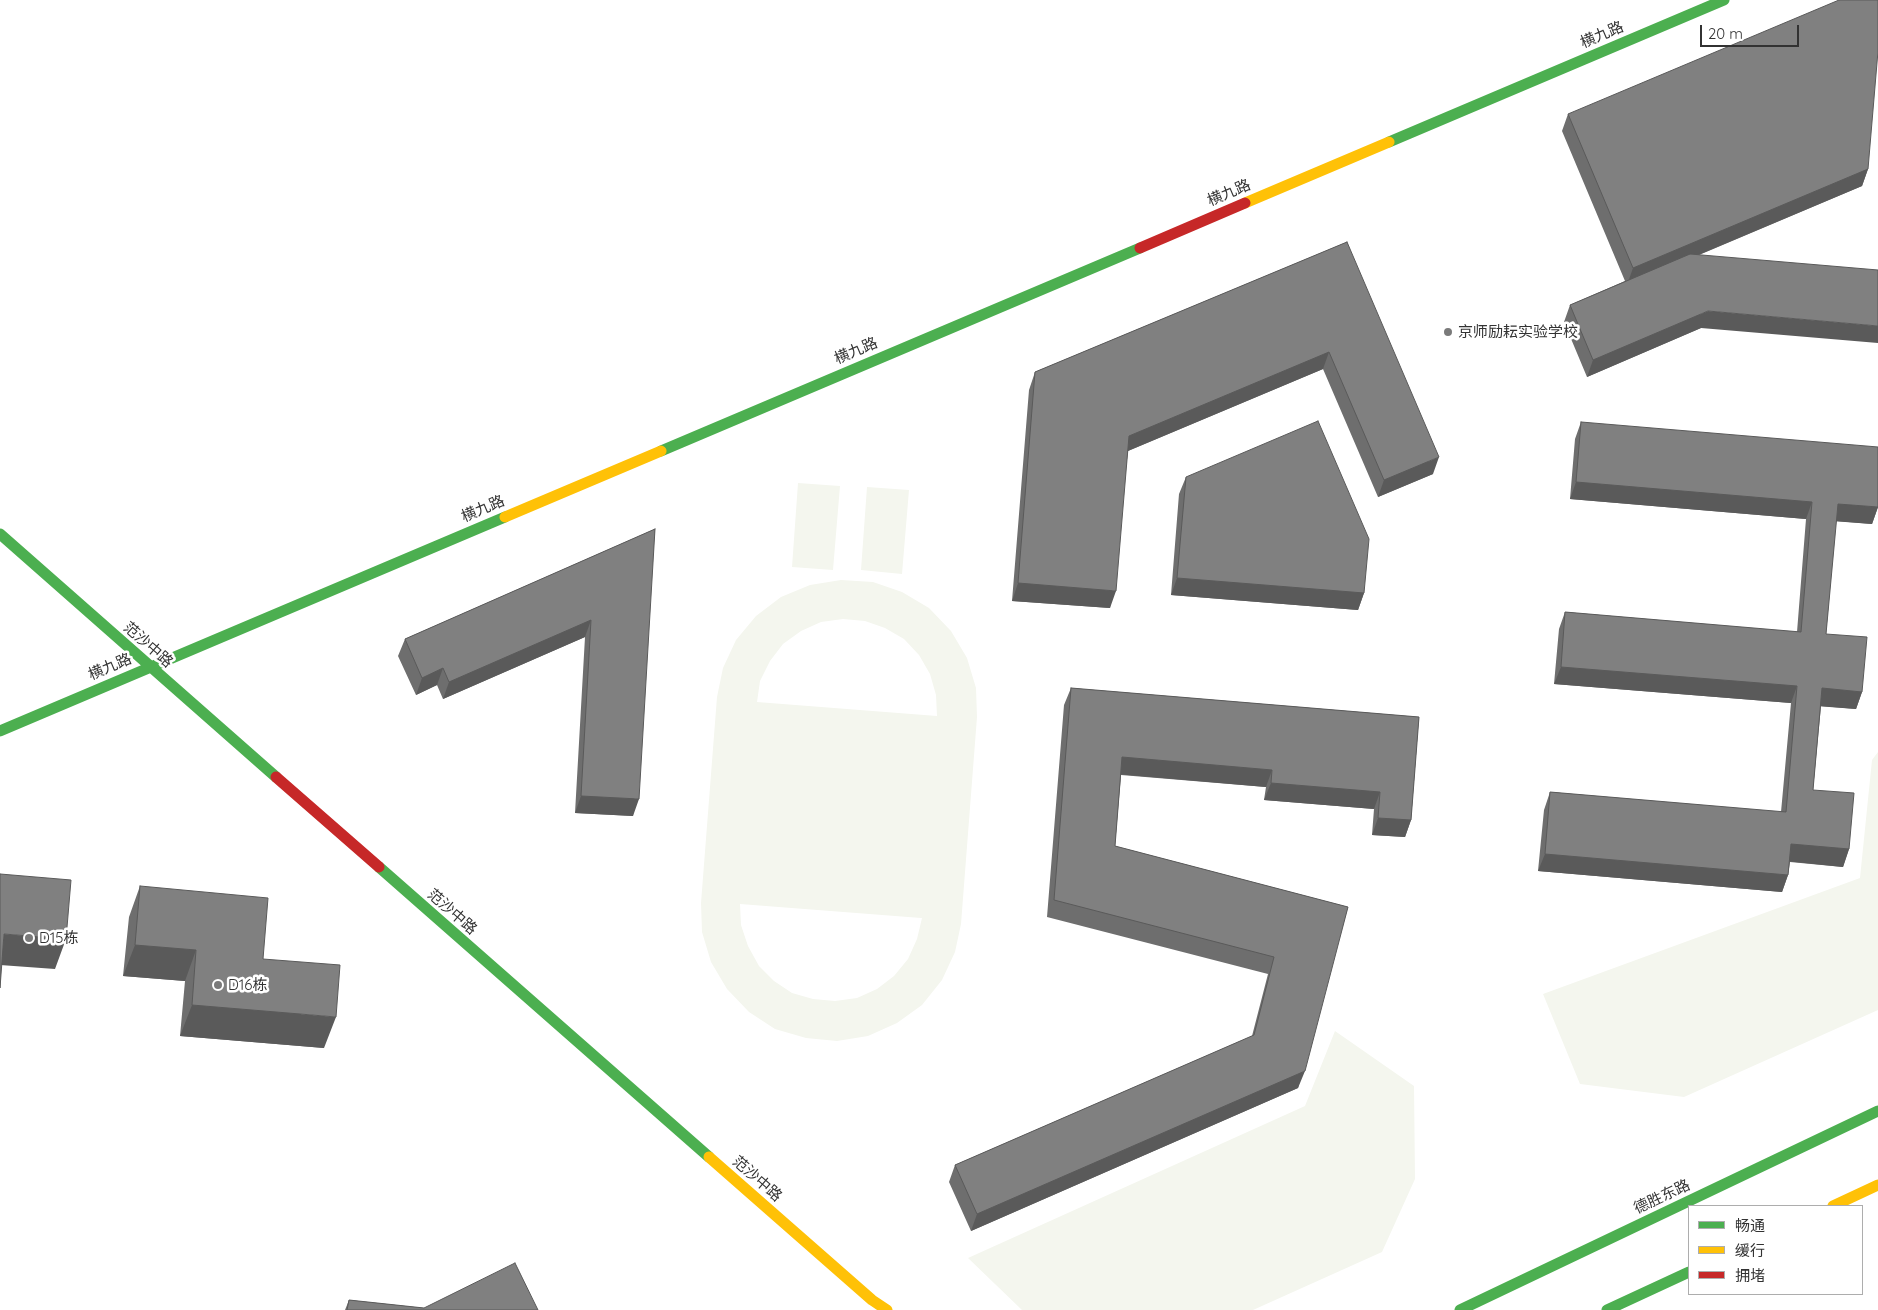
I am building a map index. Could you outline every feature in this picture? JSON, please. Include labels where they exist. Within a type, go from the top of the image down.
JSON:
[{"type":"street","name":"横九路","points":[[0,731],[1724,0]]},
{"type":"street","name":"范沙中路","points":[[0,534],[872,1300],[886,1310]]},
{"type":"street","name":"德胜东路","points":[[1460,1310],[1878,1111]]},
{"type":"street","points":[[1835,1205],[1878,1186]]},
{"type":"street","points":[[1607,1310],[1688,1272]]},
{"type":"shaded area","points":[[798,483],[840,486],[833,570],[792,567]]},
{"type":"shaded area","points":[[867,487],[909,490],[902,574],[861,570]]},
{"type":"shaded area","points":[[841,580],[873,582],[902,592],[929,608],[951,631],[967,658],[976,688],[977,717],[961,924],[955,952],[942,980],[922,1005],[897,1023],[868,1036],[837,1041],[806,1038],[775,1029],[749,1012],[727,989],[711,962],[702,932],[701,903],[717,697],[723,668],[736,640],[756,616],[781,597],[810,585]],"holes":[[[843,619],[865,621],[885,628],[904,639],[919,655],[930,674],[936,695],[937,716],[757,702],[760,681],[770,661],[783,644],[801,631],[821,622]],[[740,904],[921,918],[922,918],[917,939],[908,959],[894,976],[877,989],[857,998],[835,1001],[813,999],[792,993],[774,981],[759,966],[748,946],[741,925]]]},
{"type":"shaded area","points":[[1878,752],[1878,1010],[1684,1097],[1580,1084],[1543,994],[1860,878],[1872,760]]},
{"type":"shaded area","points":[[1335,1031],[1414,1086],[1415,1179],[1382,1252],[1253,1310],[1022,1310],[968,1258],[1305,1106]]},
{"type":"building","points":[[1839,0],[1878,0],[1878,51],[1868,169],[1633,268],[1568,114]]},
{"type":"building","points":[[1347,242],[1439,457],[1384,480],[1329,352],[1129,436],[1116,591],[1018,583],[1035,372]]},
{"type":"building","points":[[1690,254],[1878,270],[1878,326],[1708,311],[1593,360],[1570,305]]},
{"type":"building","points":[[1318,421],[1369,539],[1364,593],[1177,578],[1186,477]]},
{"type":"building","points":[[1581,422],[1878,447],[1878,507],[1838,504],[1826,634],[1867,637],[1862,692],[1822,688],[1813,790],[1854,793],[1849,849],[1791,844],[1788,875],[1545,854],[1550,792],[1786,812],[1797,686],[1561,667],[1565,612],[1801,632],[1812,502],[1576,482]]},
{"type":"building","points":[[655,529],[639,799],[581,796],[591,620],[449,682],[443,668],[422,678],[405,639]]},
{"type":"building","points":[[1071,688],[1419,717],[1411,820],[1378,818],[1380,792],[1271,783],[1272,770],[1122,757],[1115,846],[1348,907],[1305,1071],[977,1214],[955,1165],[1254,1035],[1274,957],[1054,900]]},
{"type":"building","points":[[0,874],[71,880],[66,939],[4,934],[0,988]]},
{"type":"building","points":[[140,886],[268,898],[263,959],[340,965],[336,1017],[192,1005],[196,950],[135,945]]},
{"type":"building","points":[[515,1263],[538,1310],[347,1310],[349,1300],[424,1308]]},
{"type":"traffic: fast","points":[[1389,142],[1724,0]]},
{"type":"traffic: fast","points":[[661,451],[1140,248]]},
{"type":"traffic: fast","points":[[0,731],[505,517]]},
{"type":"traffic: fast","points":[[0,534],[276,777]]},
{"type":"traffic: fast","points":[[379,867],[709,1157]]},
{"type":"traffic: fast","points":[[1460,1310],[1878,1111]]},
{"type":"traffic: fast","points":[[1607,1310],[1688,1272]]},
{"type":"traffic: slow","points":[[1245,203],[1389,142]]},
{"type":"traffic: slow","points":[[505,517],[661,451]]},
{"type":"traffic: slow","points":[[709,1157],[872,1300],[887,1310]]},
{"type":"traffic: slow","points":[[1835,1205],[1878,1185]]},
{"type":"traffic: jam","points":[[1140,248],[1245,203]]},
{"type":"traffic: jam","points":[[276,777],[379,867]]},
{"type":"place","name":"京师励耘实验学校","points":[[1448,332]]},
{"type":"place","name":"D15栋","points":[[29,938]]},
{"type":"place","name":"D16栋","points":[[218,985]]}]
